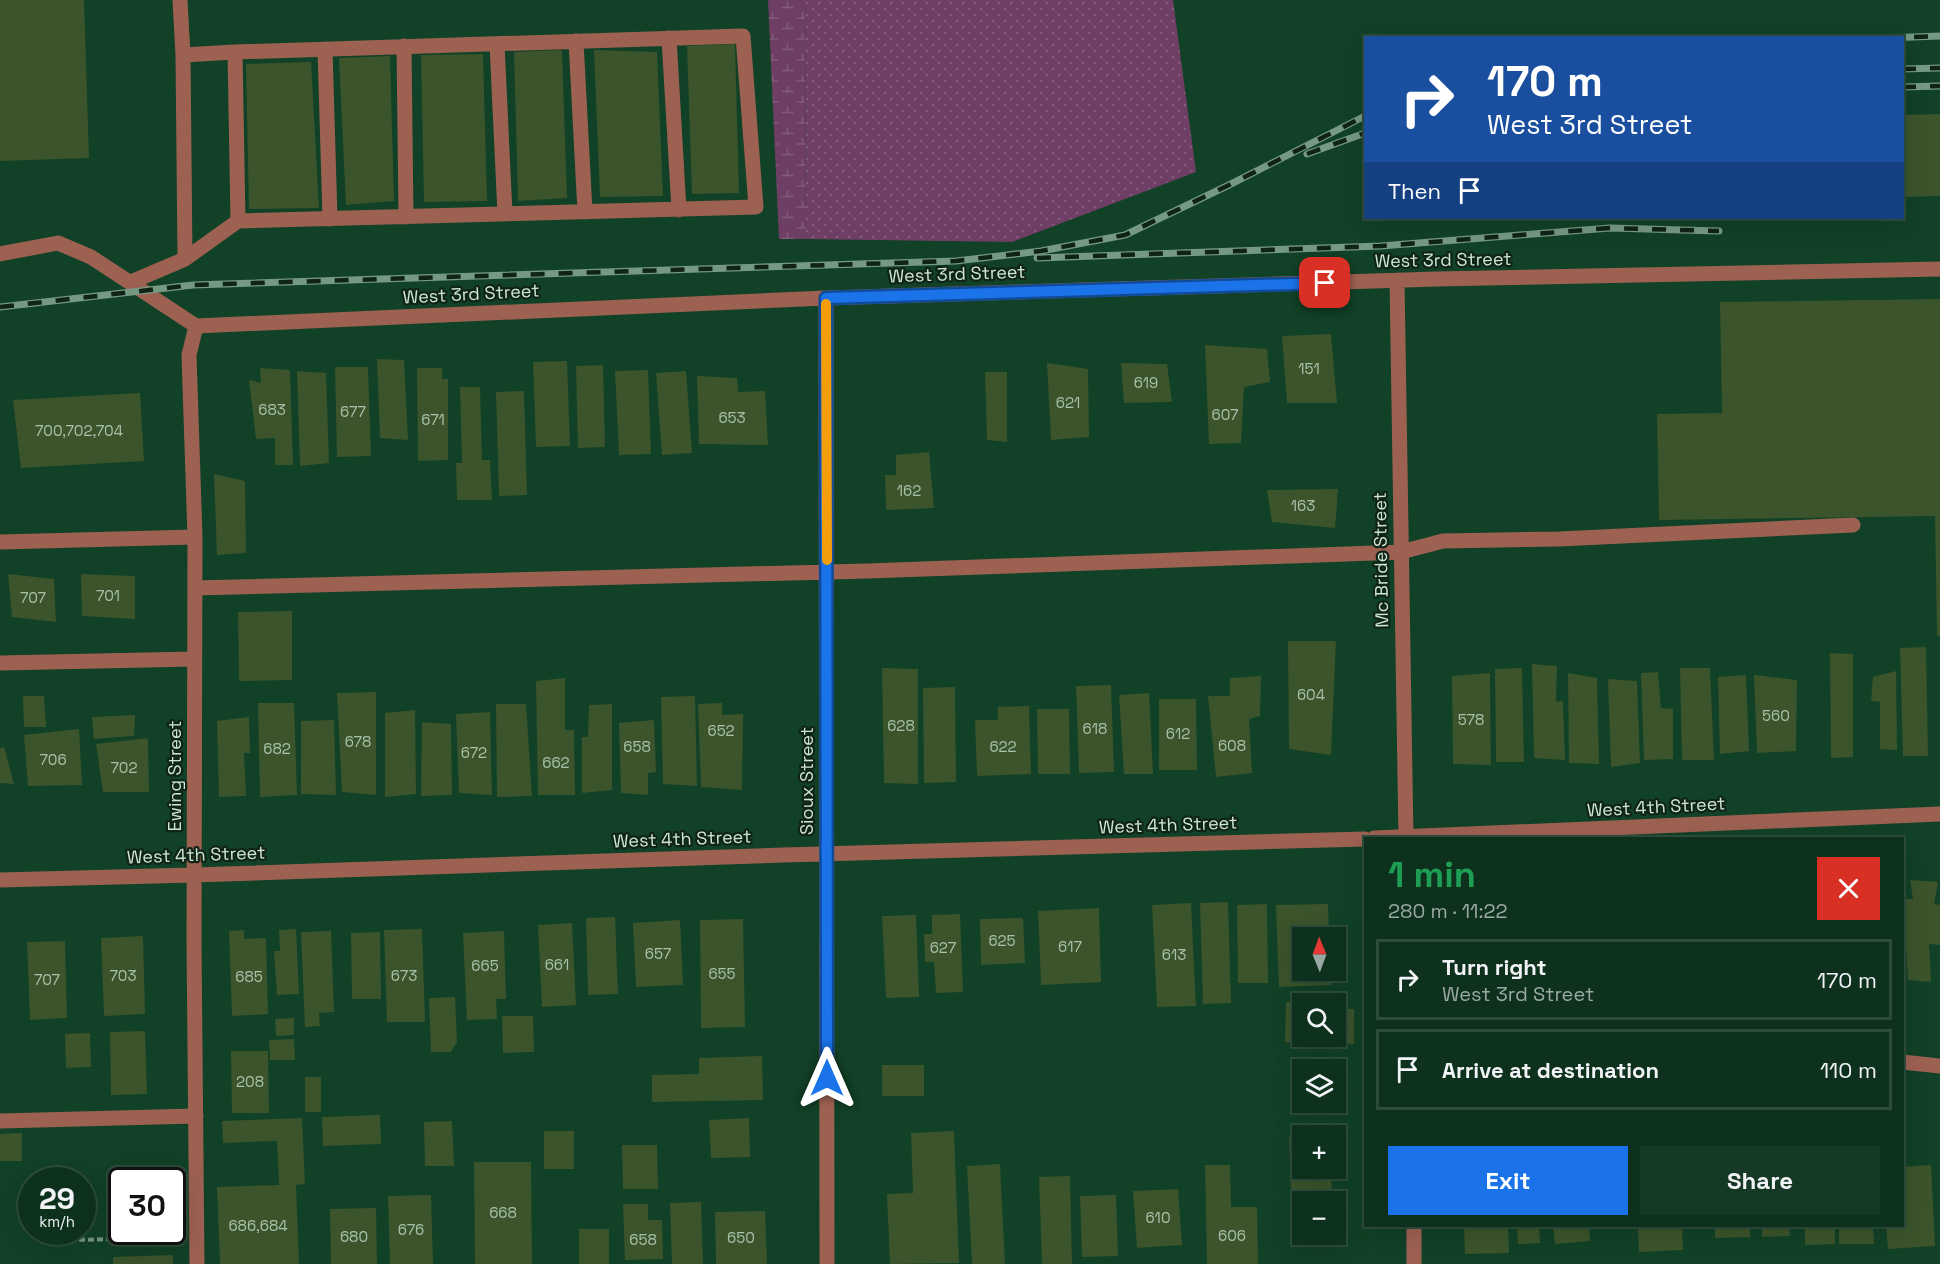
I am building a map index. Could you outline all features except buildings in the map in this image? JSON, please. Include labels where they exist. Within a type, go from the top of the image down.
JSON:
[{"type":"street","points":[[180,0],[186,259]]},
{"type":"street","points":[[131,282],[186,259],[238,221],[756,207],[743,36],[183,55]]},
{"type":"street","points":[[669,38],[679,210]]},
{"type":"street","points":[[576,41],[585,212]]},
{"type":"street","points":[[497,44],[506,214]]},
{"type":"street","points":[[404,46],[406,217]]},
{"type":"street","points":[[325,49],[330,219]]},
{"type":"street","points":[[235,52],[238,221]]},
{"type":"street","points":[[0,254],[58,243],[91,257],[196,326]]},
{"type":"street","name":"West 3rd Street","points":[[196,326],[826,298],[1397,280],[1940,269]]},
{"type":"street","name":"Mc Bride Street","points":[[1397,280],[1406,837]]},
{"type":"street","name":"Sioux Street","points":[[826,298],[827,1264]]},
{"type":"street","name":"Ewing Street","points":[[196,326],[189,355],[195,537],[194,875],[197,1264]]},
{"type":"street","points":[[195,588],[827,570],[867,571],[1401,552],[1443,541],[1559,539],[1853,525]]},
{"type":"street","points":[[0,542],[195,537]]},
{"type":"street","points":[[0,663],[194,658]]},
{"type":"street","name":"West 4th Street","points":[[1406,837],[1940,814]]},
{"type":"street","name":"West 4th Street","points":[[0,880],[1364,839]]},
{"type":"street","points":[[1904,1062],[1940,1066]]},
{"type":"street","points":[[0,1121],[196,1116]]},
{"type":"street","points":[[1414,1227],[1414,1264]]},
{"type":"path","points":[[96,1240],[197,1238]]},
{"type":"green space","points":[[768,0],[805,0],[806,239],[779,239]]},
{"type":"green space","points":[[805,0],[1173,0],[1196,172],[1012,242],[806,239]]},
{"type":"railway","points":[[1904,37],[1940,36]]},
{"type":"railway","points":[[1904,69],[1940,68]]},
{"type":"railway","points":[[1904,87],[1940,86]]},
{"type":"railway","points":[[0,307],[193,285],[956,261],[1041,251],[1125,235],[1364,117]]},
{"type":"railway","points":[[1307,154],[1364,133]]},
{"type":"railway","points":[[1037,258],[1381,246],[1610,228],[1719,231]]},
{"type":"slow traffic","points":[[826,304],[827,560]]},
{"type":"route","points":[[827,1078],[826,298],[1325,283]]}]
